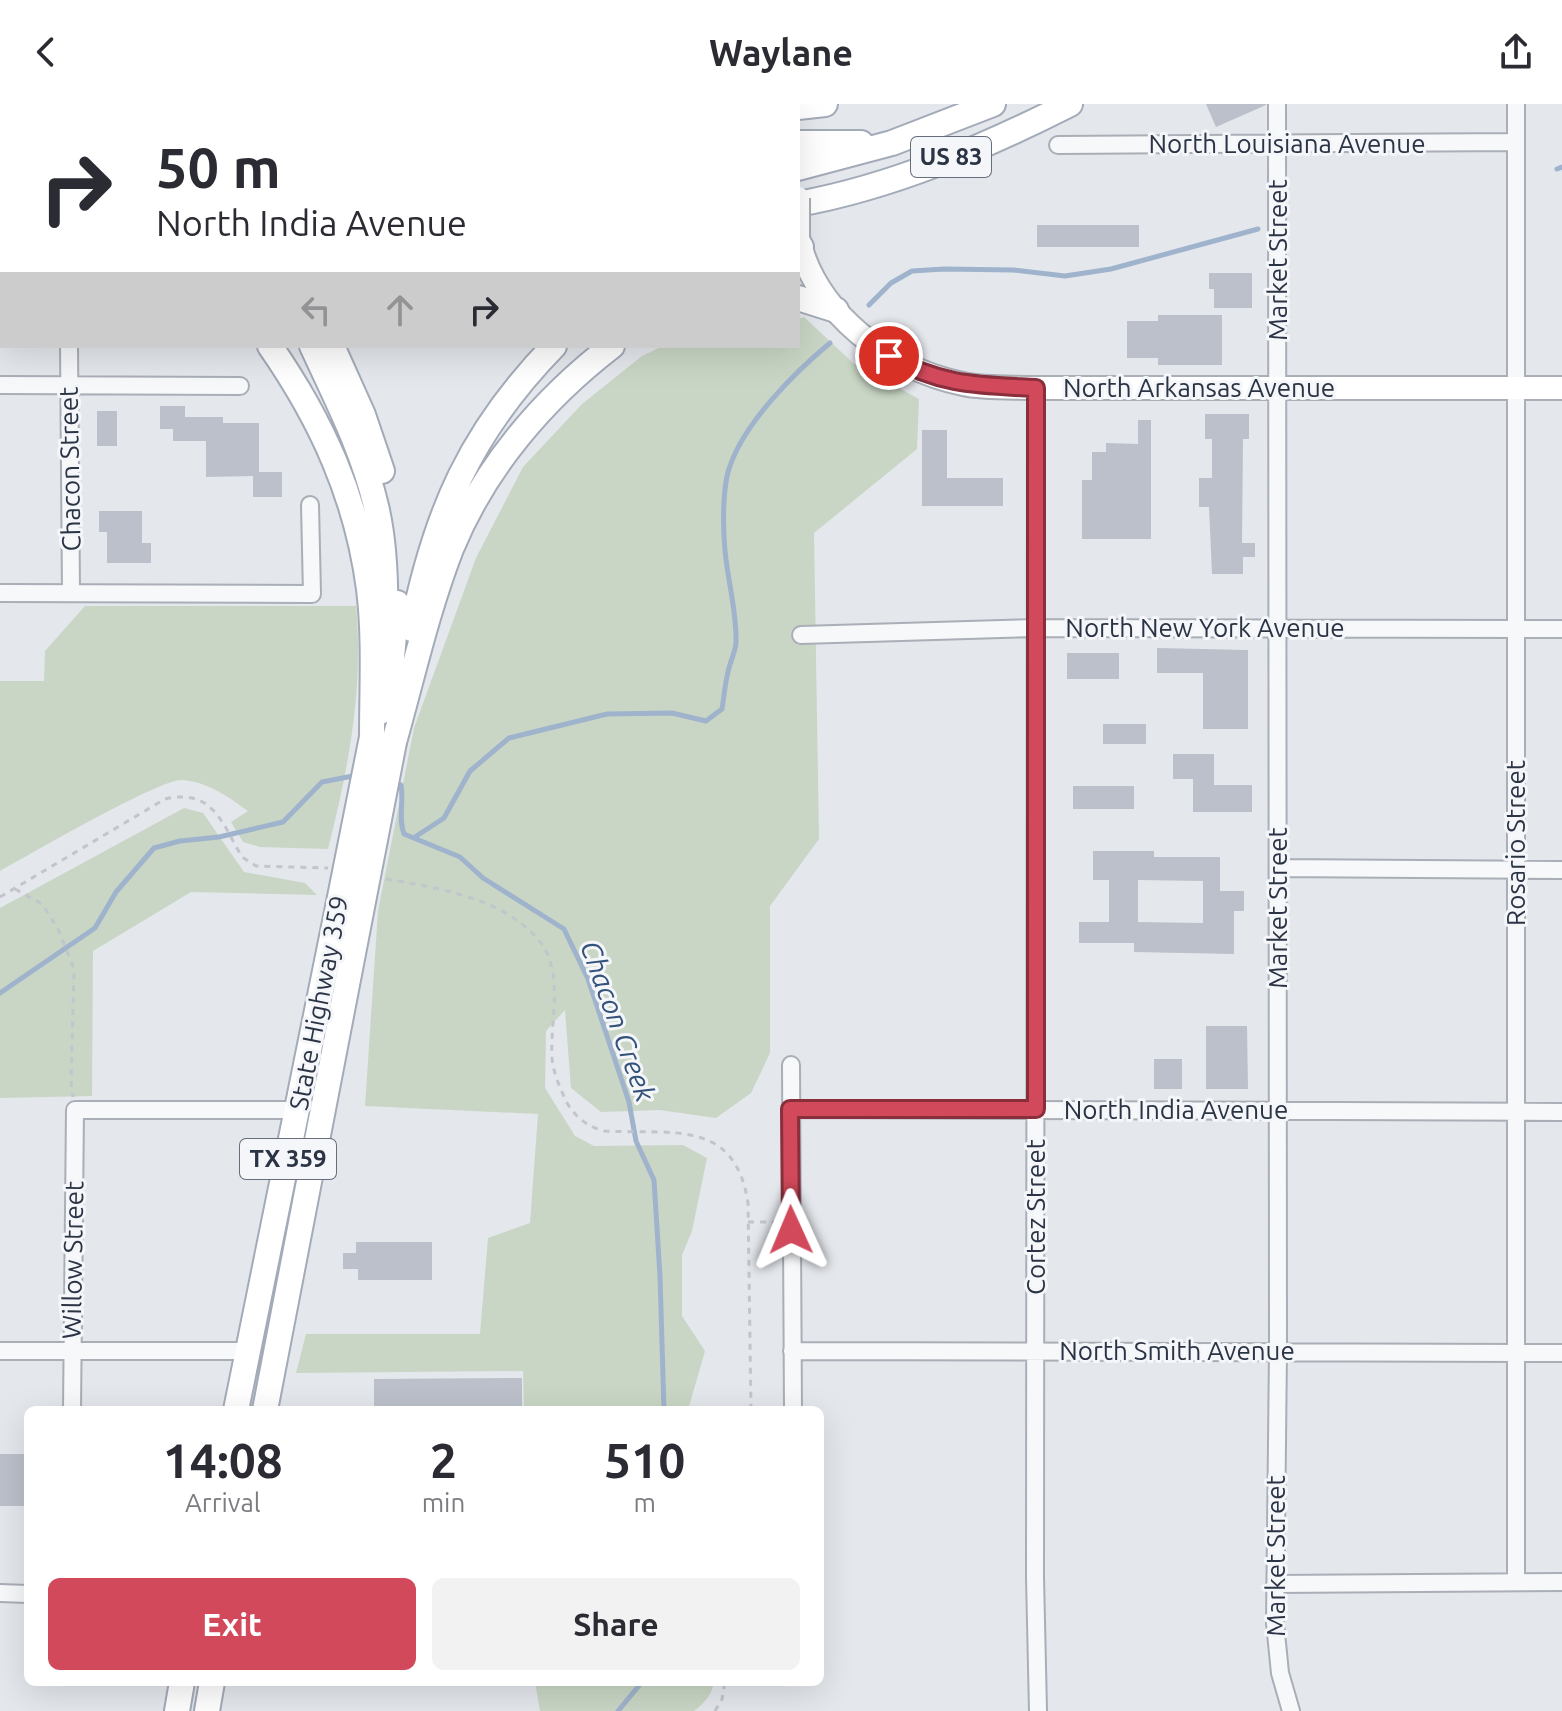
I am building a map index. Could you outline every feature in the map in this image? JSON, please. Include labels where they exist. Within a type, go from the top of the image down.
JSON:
[{"type":"main road","points":[[282,104],[314,104]]},
{"type":"main road","points":[[800,106],[825,104]]},
{"type":"main road","name":"US 83","points":[[800,167],[892,143],[993,104]]},
{"type":"main road","name":"US 83","points":[[800,201],[828,198],[912,172],[1013,133],[1070,104]]},
{"type":"main road","points":[[800,143],[892,143]]},
{"type":"main road","points":[[800,210],[828,198]]},
{"type":"main road","name":"North Arkansas Avenue","points":[[800,246],[812,275],[836,310],[866,339],[914,370],[964,385],[1036,388],[1562,388]]},
{"type":"main road","points":[[800,299],[836,310]]},
{"type":"main road","points":[[271,348],[302,393],[330,448],[359,536],[369,589],[383,740]]},
{"type":"main road","points":[[313,348],[363,462],[376,506],[384,554],[383,740]]},
{"type":"main road","points":[[333,348],[363,415],[382,474],[395,547],[397,601],[383,740]]},
{"type":"main road","points":[[383,740],[404,667],[420,586],[448,498],[463,466],[492,420],[523,378],[552,348]]},
{"type":"main road","points":[[383,740],[451,549],[474,502],[494,468],[525,428],[558,391],[610,348]]},
{"type":"main road","name":"State Highway 359","points":[[266,1406],[350,910],[383,740]]},
{"type":"main road","name":"State Highway 359","points":[[237,1406],[298,1110],[350,910]]},
{"type":"main road","points":[[177,1711],[181,1686]]},
{"type":"main road","points":[[191,1711],[195,1686]]},
{"type":"main road","points":[[207,1711],[211,1686]]},
{"type":"street","name":"Market Street","points":[[1277,104],[1278,1351],[1275,1584],[1276,1650],[1291,1711]]},
{"type":"street","name":"Rosario Street","points":[[1516,104],[1516,1582]]},
{"type":"street","name":"North Louisiana Avenue","points":[[1058,145],[1516,142]]},
{"type":"street","name":"Chacon Street","points":[[69,348],[71,592]]},
{"type":"street","points":[[0,385],[240,386]]},
{"type":"street","name":"Cortez Street","points":[[1036,388],[1035,1632],[1038,1711]]},
{"type":"street","points":[[0,593],[312,594],[310,505]]},
{"type":"street","name":"North New York Avenue","points":[[801,635],[1036,628],[1562,629]]},
{"type":"street","points":[[1278,868],[1562,870]]},
{"type":"street","points":[[791,1065],[793,1406]]},
{"type":"street","name":"North India Avenue","points":[[790,1109],[1562,1112]]},
{"type":"street","points":[[75,1110],[298,1110]]},
{"type":"street","name":"Willow Street","points":[[72,1406],[75,1110]]},
{"type":"street","points":[[0,1351],[248,1351]]},
{"type":"street","name":"North Smith Avenue","points":[[792,1351],[1562,1353]]},
{"type":"street","points":[[1275,1584],[1562,1582]]},
{"type":"street","points":[[0,1593],[24,1594]]},
{"type":"path","points":[[0,897],[165,799],[177,796],[200,800],[215,812],[242,857],[256,866],[340,870]]},
{"type":"path","points":[[385,879],[454,893],[499,910],[531,932],[543,946],[550,962],[553,986],[552,1057],[561,1092],[583,1122],[592,1128],[620,1132],[683,1132],[701,1136],[722,1148],[739,1171],[746,1188],[748,1222],[751,1406]]},
{"type":"path","points":[[15,889],[42,904],[58,929],[74,969],[71,1083],[75,1110]]},
{"type":"path","points":[[748,1222],[776,1222]]},
{"type":"path","points":[[715,1711],[724,1686]]},
{"type":"green space","points":[[804,317],[853,363],[919,399],[917,449],[814,533],[819,839],[770,906],[770,1053],[751,1093],[716,1118],[660,1110],[601,1112],[571,1088],[565,1010],[546,1031],[545,1088],[575,1136],[594,1146],[683,1145],[707,1158],[692,1231],[682,1255],[682,1316],[705,1351],[689,1406],[524,1406],[523,1371],[296,1373],[306,1334],[480,1334],[488,1238],[530,1223],[538,1114],[365,1106],[378,911],[414,728],[476,558],[523,467],[582,404],[642,356],[659,348],[800,348],[800,318]]},
{"type":"green space","points":[[85,606],[356,606],[356,699],[342,789],[328,849],[260,847],[243,842],[231,822],[248,811],[209,787],[182,780],[122,804],[0,871],[0,681],[44,681],[45,651]]},
{"type":"green space","points":[[184,808],[203,813],[244,872],[305,883],[317,895],[191,892],[93,951],[92,1096],[0,1098],[0,908]]},
{"type":"green space","points":[[536,1686],[713,1686],[707,1698],[694,1711],[540,1711]]},
{"type":"building","points":[[1206,104],[1266,104],[1266,105],[1216,127]]},
{"type":"building","points":[[1037,225],[1139,225],[1139,247],[1037,247]]},
{"type":"building","points":[[1209,273],[1252,273],[1252,308],[1214,308],[1214,289],[1209,289]]},
{"type":"building","points":[[1158,315],[1222,315],[1222,365],[1158,365],[1158,358],[1127,358],[1127,321],[1158,321]]},
{"type":"building","points":[[160,406],[185,406],[185,417],[223,417],[223,423],[259,423],[259,472],[282,472],[282,497],[253,497],[253,476],[206,477],[206,441],[173,441],[173,429],[160,429]]},
{"type":"building","points":[[97,411],[117,411],[117,446],[97,446]]},
{"type":"building","points":[[1205,414],[1249,414],[1249,439],[1243,439],[1242,543],[1255,543],[1255,557],[1243,557],[1243,574],[1212,574],[1209,507],[1199,507],[1199,478],[1212,478],[1212,439],[1205,439]]},
{"type":"building","points":[[1138,420],[1151,420],[1151,539],[1082,539],[1082,480],[1092,480],[1092,452],[1106,452],[1106,443],[1138,444]]},
{"type":"building","points":[[922,430],[947,430],[947,478],[1003,478],[1003,506],[922,506]]},
{"type":"building","points":[[99,511],[142,511],[142,543],[151,543],[151,563],[107,563],[107,532],[99,532]]},
{"type":"building","points":[[1157,648],[1248,650],[1248,729],[1203,729],[1203,673],[1157,673]]},
{"type":"building","points":[[1067,653],[1119,653],[1119,679],[1067,679]]},
{"type":"building","points":[[1103,724],[1146,724],[1146,744],[1103,744]]},
{"type":"building","points":[[1173,754],[1214,754],[1214,785],[1252,785],[1252,812],[1193,812],[1193,779],[1173,779]]},
{"type":"building","points":[[1073,786],[1134,786],[1134,809],[1073,809]]},
{"type":"building","points":[[1093,851],[1154,851],[1154,857],[1220,857],[1220,891],[1244,891],[1244,911],[1234,911],[1234,954],[1134,952],[1134,943],[1079,943],[1079,922],[1109,922],[1109,880],[1093,880]],"holes":[[[1138,880],[1203,881],[1203,923],[1138,922]]]},
{"type":"building","points":[[1206,1026],[1247,1026],[1248,1089],[1206,1089]]},
{"type":"building","points":[[1154,1059],[1182,1059],[1182,1089],[1154,1089]]},
{"type":"building","points":[[356,1242],[432,1242],[432,1280],[358,1280],[358,1269],[343,1269],[343,1253],[356,1253]]},
{"type":"building","points":[[522,1378],[522,1406],[374,1406],[374,1379]]},
{"type":"building","points":[[0,1454],[24,1454],[24,1506],[0,1506]]},
{"type":"waterway","points":[[1557,169],[1562,167]]},
{"type":"waterway","points":[[869,305],[891,283],[912,271],[1013,270],[1065,276],[1111,269],[1258,229]]},
{"type":"waterway","points":[[415,837],[444,818],[470,771],[509,738],[607,714],[672,713],[706,721],[722,709],[736,643],[724,542],[727,475],[737,449],[759,415],[787,383],[830,343]]},
{"type":"waterway","name":"Chacon Creek","points":[[0,993],[95,928],[116,892],[154,848],[283,822],[322,782],[358,775]]},
{"type":"waterway","name":"Chacon Creek","points":[[394,782],[401,785],[404,834],[460,857],[483,878],[564,929],[588,979],[629,1102],[636,1141],[654,1180],[664,1406]]},
{"type":"waterway","name":"Chacon Creek","points":[[618,1711],[639,1686]]},
{"type":"route","points":[[791,1230],[790,1109],[1036,1109],[1036,388],[964,385],[914,370],[889,356]]}]
